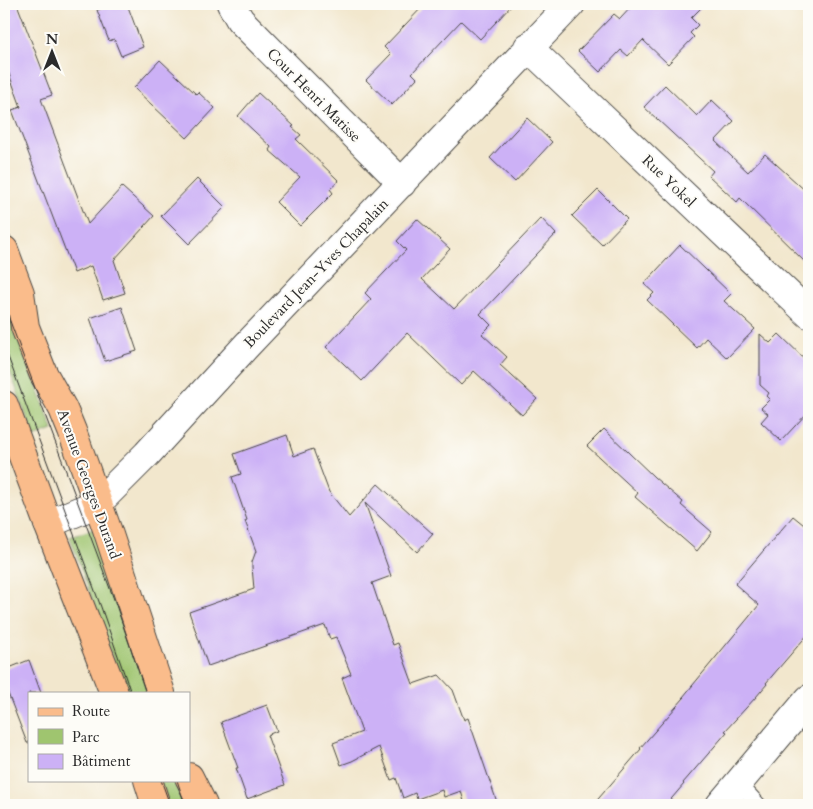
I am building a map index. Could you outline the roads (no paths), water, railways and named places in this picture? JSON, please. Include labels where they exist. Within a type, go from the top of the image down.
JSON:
[{"type":"main road","name":"Avenue Georges Durand","points":[[4,250],[20,293],[25,327],[43,373],[63,409],[98,503],[161,692]]},
{"type":"main road","points":[[4,405],[114,692]]},
{"type":"main road","points":[[190,779],[203,805]]},
{"type":"main road","points":[[149,782],[156,805]]},
{"type":"street","name":"Cour Henri Matisse","points":[[230,4],[240,20],[402,183]]},
{"type":"street","name":"Boulevard Jean-Yves Chapalain","points":[[48,524],[98,503],[147,454],[247,345],[402,183],[528,47],[571,4]]},
{"type":"street","name":"Rue Yokel","points":[[528,47],[809,314]]},
{"type":"street","points":[[720,805],[809,699]]},
{"type":"lane","points":[[738,783],[759,805]]},
{"type":"tram line","points":[[4,305],[115,602],[146,692]]},
{"type":"tram line","points":[[4,346],[131,692]]},
{"type":"tram line","points":[[162,782],[170,805]]},
{"type":"tram line","points":[[178,782],[185,805]]}]
